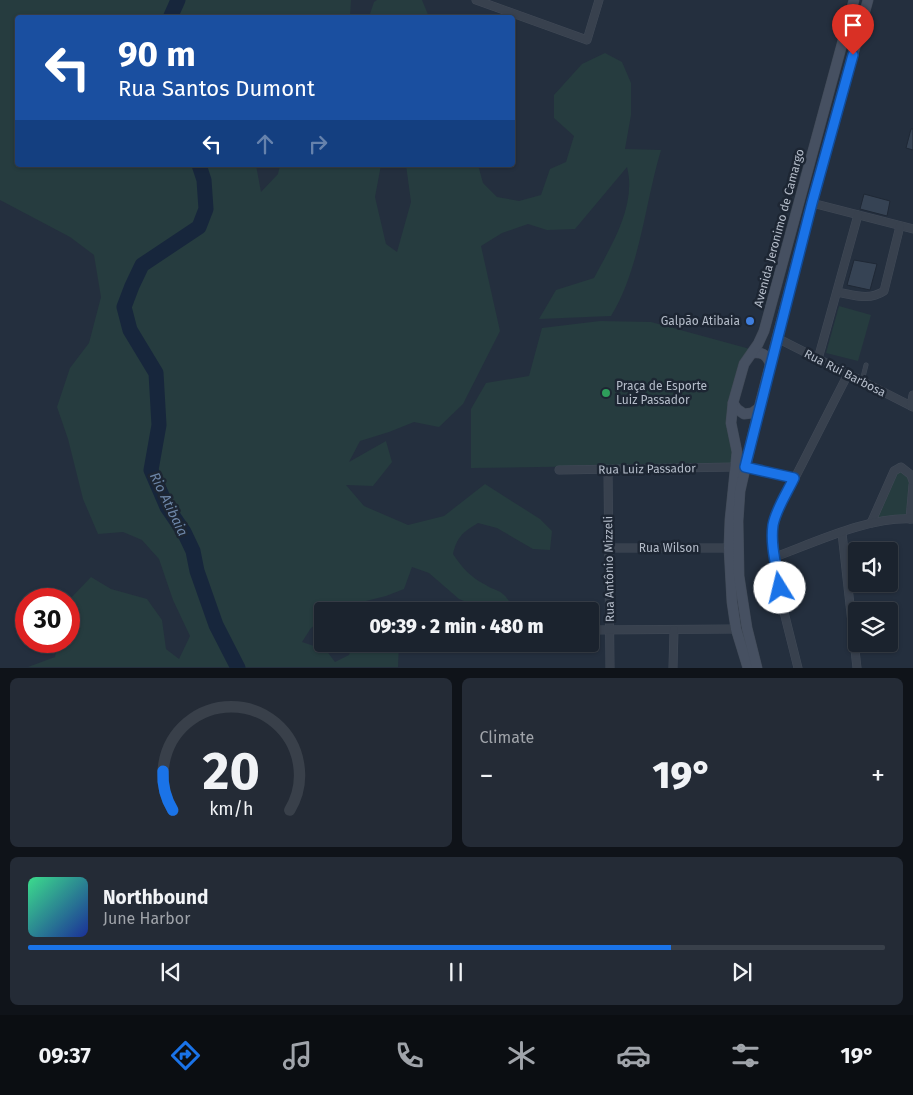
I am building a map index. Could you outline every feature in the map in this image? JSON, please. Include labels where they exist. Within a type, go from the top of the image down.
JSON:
[{"type":"main road","name":"Avenida Jeronimo de Camargo","points":[[748,668],[736,629],[732,602],[729,548],[740,467],[731,422],[733,403],[744,364],[758,344],[764,331],[854,0]]},
{"type":"main road","points":[[757,668],[747,628],[739,576],[738,521],[740,467],[759,408],[812,203],[868,0]]},
{"type":"main road","points":[[752,353],[760,352],[767,356],[770,363]]},
{"type":"main road","points":[[733,403],[744,414],[759,408]]},
{"type":"street","points":[[476,0],[498,4],[587,40],[599,0]]},
{"type":"street","points":[[812,203],[913,229]]},
{"type":"street","points":[[818,359],[858,215]]},
{"type":"street","points":[[837,292],[868,298],[884,292],[900,226]]},
{"type":"street","name":"Rua Rui Barbosa","points":[[777,338],[912,407]]},
{"type":"street","points":[[798,668],[782,604],[772,536],[774,524],[777,513],[794,478],[848,374]]},
{"type":"street","points":[[912,407],[913,395]]},
{"type":"street","name":"Rua Luiz Passador","points":[[558,470],[740,467],[794,478]]},
{"type":"street","points":[[871,523],[894,471],[901,467],[911,475],[913,481]]},
{"type":"street","name":"Rua Antônio Mizzeli","points":[[608,470],[610,668]]},
{"type":"street","points":[[775,557],[871,523],[911,519],[913,485]]},
{"type":"street","points":[[842,533],[857,668]]},
{"type":"street","name":"Rua Wilson","points":[[608,548],[729,548]]},
{"type":"street","points":[[599,630],[736,629]]},
{"type":"street","points":[[673,668],[674,630]]},
{"type":"lane","points":[[862,381],[866,365]]},
{"type":"green space","points":[[0,0],[351,0],[350,15],[15,15],[15,167],[256,167],[261,192],[278,174],[280,167],[381,167],[375,197],[386,244],[397,252],[411,202],[406,167],[479,167],[483,183],[497,197],[519,201],[541,195],[550,169],[566,162],[574,136],[554,118],[554,95],[582,64],[605,53],[622,62],[631,83],[631,115],[625,149],[661,150],[629,278],[611,316],[539,319],[556,290],[594,278],[621,225],[628,196],[629,181],[627,167],[575,229],[547,230],[528,224],[502,233],[481,246],[500,331],[463,404],[439,427],[414,422],[360,441],[349,462],[386,441],[392,462],[373,486],[346,485],[364,506],[408,525],[444,516],[485,484],[540,519],[552,531],[550,550],[533,549],[497,528],[478,523],[465,532],[456,543],[453,554],[470,575],[503,594],[508,602],[466,602],[459,599],[429,573],[412,567],[404,589],[386,596],[362,602],[314,602],[314,626],[302,642],[314,646],[314,652],[328,652],[335,662],[349,655],[350,652],[399,652],[398,667],[28,667],[55,657],[56,653],[80,653],[80,588],[91,577],[111,589],[147,599],[162,620],[166,649],[179,659],[190,636],[173,600],[159,559],[142,540],[123,532],[98,534],[83,499],[68,439],[57,407],[70,368],[89,343],[101,297],[94,255],[70,237],[0,200]]},
{"type":"green space","points":[[377,0],[422,0],[428,15],[370,15],[374,2]]},
{"type":"green space","points":[[839,306],[871,315],[858,361],[826,353]]},
{"type":"green space","name":"Praça de Esporte Luiz Passador","points":[[600,321],[651,322],[750,349],[739,362],[729,402],[734,453],[733,464],[471,468],[471,409],[486,383],[529,376],[542,328]]},
{"type":"green space","points":[[895,472],[906,472],[911,484],[908,518],[873,521]]},
{"type":"building","points":[[911,129],[913,129],[913,150],[906,148]]},
{"type":"building","points":[[864,194],[890,201],[887,216],[860,209]]},
{"type":"building","points":[[854,260],[877,264],[870,290],[847,285]]},
{"type":"waterway","name":"Rio Atibaia","points":[[171,15],[178,0]]},
{"type":"waterway","name":"Rio Atibaia","points":[[200,167],[204,180],[206,209],[199,227],[142,265],[124,307],[130,330],[156,373],[159,425],[151,470],[167,507],[184,532],[193,551],[197,571],[216,625],[238,668]]},
{"type":"place","name":"Galpão Atibaia","points":[[750,321]]},
{"type":"place","name":"Praça de Esporte Luiz Passador","points":[[606,393]]},
{"type":"route","points":[[780,588],[772,536],[777,513],[794,478],[745,467],[770,363],[853,55]]}]
